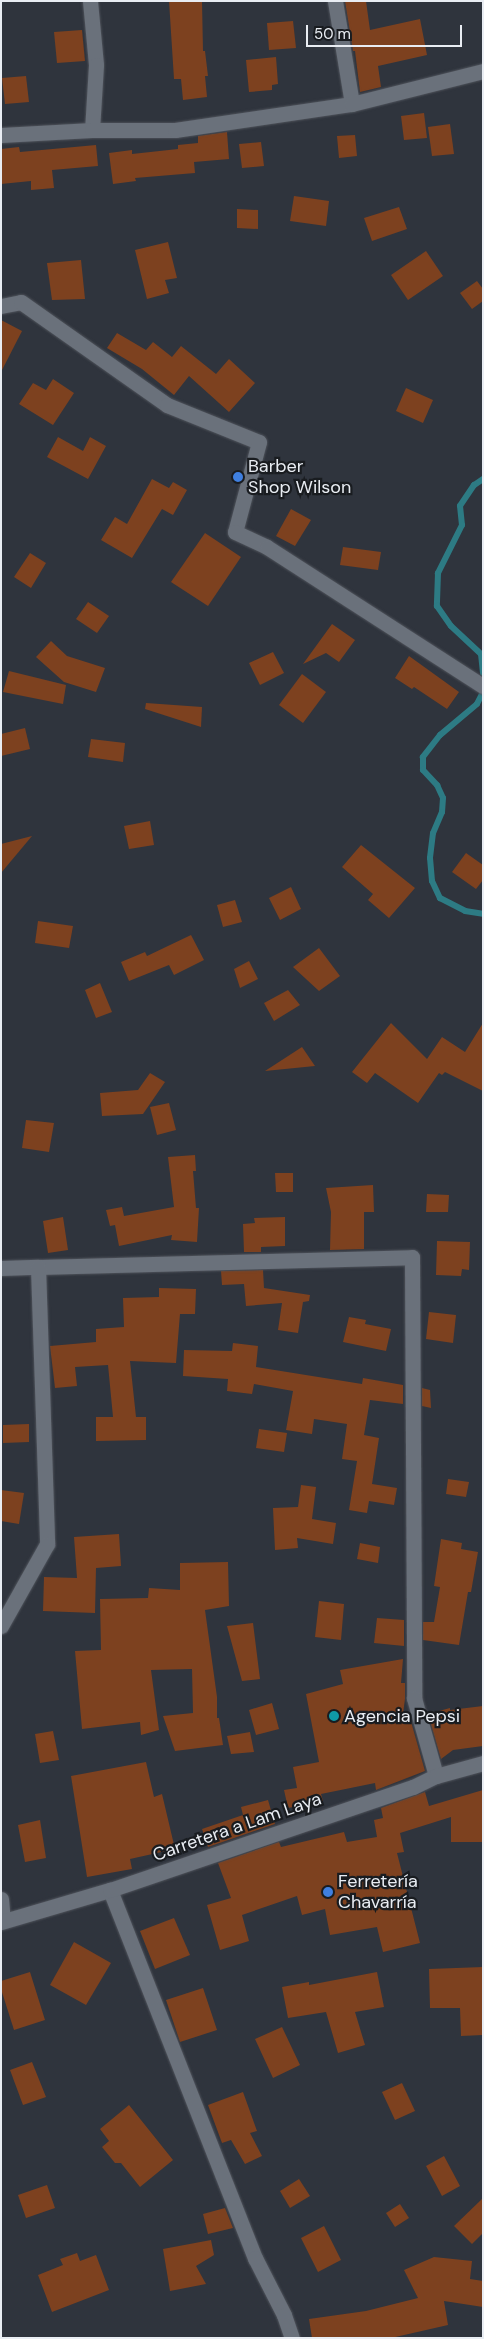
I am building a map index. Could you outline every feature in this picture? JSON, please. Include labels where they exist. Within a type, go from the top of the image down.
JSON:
[{"type":"street","points":[[90,1],[96,64],[92,130]]},
{"type":"street","points":[[335,1],[352,104]]},
{"type":"street","points":[[1,135],[92,130],[175,130],[352,104],[483,71]]},
{"type":"street","points":[[1,306],[21,302],[167,405],[259,442],[235,532],[268,547],[483,686]]},
{"type":"street","points":[[1,1268],[412,1257],[414,1698],[436,1776]]},
{"type":"street","points":[[1,1626],[47,1544],[38,1267]]},
{"type":"street","name":"Carretera a Lam Laya","points":[[2,1922],[110,1890],[413,1787],[436,1776],[483,1763]]},
{"type":"street","points":[[110,1890],[255,2258],[284,2315],[292,2338]]},
{"type":"street","points":[[1,1899],[2,1922]]},
{"type":"building","points":[[169,1],[202,1],[203,51],[205,51],[208,76],[205,76],[207,97],[183,100],[181,79],[174,79]]},
{"type":"building","points":[[345,1],[366,1],[370,30],[420,19],[427,55],[378,66],[381,87],[360,92],[355,51],[353,51]]},
{"type":"building","points":[[293,21],[296,48],[269,50],[267,23]]},
{"type":"building","points":[[82,30],[85,61],[57,63],[54,32]]},
{"type":"building","points":[[276,57],[278,84],[272,85],[272,90],[249,92],[246,60]]},
{"type":"building","points":[[26,76],[29,102],[5,104],[2,78]]},
{"type":"building","points":[[424,113],[427,138],[404,140],[401,116]]},
{"type":"building","points":[[450,124],[454,154],[432,156],[428,127]]},
{"type":"building","points":[[227,132],[229,159],[194,162],[195,173],[135,178],[136,181],[113,184],[109,153],[132,150],[132,154],[178,149],[178,145],[198,143],[198,136]]},
{"type":"building","points":[[355,135],[357,156],[339,158],[337,136]]},
{"type":"building","points":[[261,142],[264,166],[242,168],[239,144]]},
{"type":"building","points":[[96,145],[98,166],[52,170],[54,188],[31,190],[31,181],[1,184],[1,149],[19,147],[20,152]]},
{"type":"building","points":[[294,196],[329,201],[326,226],[290,221]]},
{"type":"building","points":[[399,207],[407,229],[372,241],[364,218]]},
{"type":"building","points":[[237,209],[258,210],[258,229],[237,228]]},
{"type":"building","points":[[168,242],[177,278],[165,280],[169,293],[147,299],[135,250]]},
{"type":"building","points":[[426,251],[443,276],[408,300],[391,275]]},
{"type":"building","points":[[81,260],[85,299],[52,300],[47,263]]},
{"type":"building","points":[[477,281],[483,289],[483,301],[472,309],[460,293]]},
{"type":"building","points":[[1,320],[22,331],[1,372]]},
{"type":"building","points":[[117,333],[146,350],[153,342],[172,357],[181,346],[216,374],[229,359],[255,383],[229,412],[189,376],[174,395],[142,369],[107,348]]},
{"type":"building","points":[[53,379],[74,393],[53,425],[19,404],[33,383],[46,390]]},
{"type":"building","points":[[406,388],[433,400],[423,423],[396,411]]},
{"type":"building","points":[[58,437],[83,451],[90,437],[106,446],[88,479],[47,457]]},
{"type":"building","points":[[152,479],[169,488],[173,482],[187,490],[173,515],[162,509],[132,558],[101,540],[115,517],[127,524]]},
{"type":"building","points":[[291,509],[311,520],[295,546],[276,536]]},
{"type":"building","points":[[205,533],[241,557],[208,606],[171,582]]},
{"type":"building","points":[[343,547],[381,552],[378,570],[340,565]]},
{"type":"building","points":[[30,553],[46,563],[31,588],[14,577]]},
{"type":"building","points":[[88,602],[109,616],[97,633],[76,619]]},
{"type":"building","points":[[332,624],[355,640],[339,662],[326,653],[303,664]]},
{"type":"building","points":[[51,641],[67,656],[105,668],[96,692],[64,682],[36,657]]},
{"type":"building","points":[[273,652],[284,673],[260,685],[249,663]]},
{"type":"building","points":[[409,656],[459,692],[447,709],[414,687],[412,689],[395,678]]},
{"type":"building","points":[[9,671],[66,685],[63,704],[3,692]]},
{"type":"building","points":[[302,674],[326,692],[303,723],[279,705]]},
{"type":"building","points":[[146,703],[202,707],[201,727],[145,709]]},
{"type":"building","points":[[25,728],[30,749],[1,756],[1,734]]},
{"type":"building","points":[[91,739],[125,743],[123,762],[88,757]]},
{"type":"building","points":[[150,821],[154,845],[129,849],[124,826]]},
{"type":"building","points":[[32,836],[1,873],[1,844]]},
{"type":"building","points":[[361,845],[415,888],[389,918],[368,900],[373,894],[342,867]]},
{"type":"building","points":[[466,853],[483,865],[483,880],[476,889],[452,872]]},
{"type":"building","points":[[291,887],[301,909],[280,920],[269,898]]},
{"type":"building","points":[[235,900],[242,922],[223,927],[217,905]]},
{"type":"building","points":[[38,921],[73,926],[69,948],[35,943]]},
{"type":"building","points":[[191,935],[204,960],[174,975],[169,965],[129,981],[121,962],[145,952],[147,956]]},
{"type":"building","points":[[319,948],[340,976],[319,991],[293,967]]},
{"type":"building","points":[[249,961],[258,979],[240,988],[234,969]]},
{"type":"building","points":[[100,983],[112,1012],[96,1018],[85,990]]},
{"type":"building","points":[[288,990],[300,1005],[274,1021],[264,1003]]},
{"type":"building","points":[[391,1023],[427,1059],[442,1037],[465,1052],[483,1023],[483,1091],[445,1072],[442,1075],[439,1073],[418,1103],[375,1073],[367,1083],[352,1072]]},
{"type":"building","points":[[302,1047],[315,1066],[265,1071]]},
{"type":"building","points":[[150,1073],[165,1082],[143,1114],[102,1116],[100,1093],[138,1090]]},
{"type":"building","points":[[169,1103],[176,1130],[157,1135],[150,1107]]},
{"type":"building","points":[[26,1120],[54,1123],[49,1152],[22,1148]]},
{"type":"building","points":[[195,1155],[196,1171],[193,1171],[196,1208],[199,1208],[197,1242],[171,1240],[172,1235],[119,1246],[115,1225],[110,1226],[106,1210],[122,1207],[124,1216],[174,1207],[168,1157]]},
{"type":"building","points":[[275,1173],[293,1173],[293,1192],[276,1192]]},
{"type":"building","points":[[373,1185],[374,1212],[364,1212],[364,1249],[330,1250],[331,1212],[326,1188]]},
{"type":"building","points":[[427,1194],[449,1195],[448,1212],[426,1212]]},
{"type":"building","points":[[63,1217],[68,1250],[48,1253],[43,1221]]},
{"type":"building","points":[[285,1217],[285,1246],[261,1247],[261,1252],[244,1252],[243,1224],[255,1223],[254,1218]]},
{"type":"building","points":[[437,1241],[470,1242],[469,1270],[462,1269],[461,1276],[436,1275]]},
{"type":"building","points":[[263,1270],[264,1288],[310,1295],[309,1301],[303,1302],[298,1333],[278,1330],[282,1303],[246,1306],[244,1284],[222,1285],[221,1271]]},
{"type":"building","points":[[159,1288],[196,1289],[195,1314],[180,1314],[176,1363],[130,1361],[136,1417],[146,1417],[146,1440],[96,1441],[96,1417],[113,1417],[108,1365],[75,1367],[77,1386],[55,1388],[50,1346],[96,1342],[96,1329],[124,1327],[123,1298],[159,1297]]},
{"type":"building","points":[[429,1312],[456,1315],[453,1343],[426,1339]]},
{"type":"building","points":[[349,1317],[366,1320],[365,1324],[391,1329],[386,1351],[343,1342]]},
{"type":"building","points":[[233,1343],[258,1346],[256,1367],[362,1384],[363,1378],[403,1385],[403,1404],[370,1400],[364,1435],[379,1438],[372,1484],[397,1488],[394,1505],[369,1501],[367,1513],[349,1510],[357,1461],[342,1459],[347,1424],[314,1419],[312,1434],[286,1430],[293,1391],[254,1384],[252,1394],[227,1391],[228,1379],[183,1376],[184,1350],[232,1351]]},
{"type":"building","points":[[422,1388],[430,1390],[431,1408],[422,1406]]},
{"type":"building","points":[[29,1424],[29,1442],[3,1443],[3,1425]]},
{"type":"building","points":[[259,1429],[287,1433],[284,1452],[256,1448]]},
{"type":"building","points":[[448,1479],[469,1482],[466,1497],[446,1494]]},
{"type":"building","points":[[301,1485],[316,1487],[312,1519],[336,1523],[333,1544],[297,1538],[298,1548],[275,1550],[273,1508],[298,1507]]},
{"type":"building","points":[[1,1490],[24,1493],[19,1524],[1,1521]]},
{"type":"building","points":[[119,1534],[121,1566],[96,1568],[95,1613],[43,1611],[44,1577],[77,1578],[74,1537]]},
{"type":"building","points":[[441,1539],[462,1543],[461,1549],[478,1552],[471,1592],[468,1592],[459,1645],[423,1640],[423,1622],[434,1622],[440,1587],[434,1586]]},
{"type":"building","points":[[360,1543],[380,1547],[378,1563],[357,1559]]},
{"type":"building","points":[[228,1562],[229,1606],[205,1610],[217,1697],[217,1718],[219,1718],[223,1745],[175,1751],[163,1716],[193,1713],[192,1669],[151,1670],[159,1730],[141,1735],[140,1722],[82,1729],[75,1651],[101,1650],[100,1599],[148,1598],[149,1588],[180,1590],[180,1563]]},
{"type":"building","points":[[319,1601],[344,1604],[341,1640],[315,1637]]},
{"type":"building","points":[[377,1618],[404,1620],[404,1646],[374,1643]]},
{"type":"building","points":[[253,1623],[260,1679],[242,1681],[227,1626]]},
{"type":"building","points":[[403,1659],[401,1683],[405,1683],[405,1699],[402,1721],[410,1718],[425,1771],[376,1790],[375,1783],[321,1794],[323,1801],[288,1808],[284,1790],[297,1788],[293,1767],[319,1762],[306,1694],[343,1684],[340,1670]]},
{"type":"building","points":[[272,1703],[279,1729],[256,1735],[249,1710]]},
{"type":"building","points":[[483,1706],[483,1746],[453,1750],[441,1759],[428,1714],[450,1708],[450,1710]]},
{"type":"building","points":[[53,1731],[59,1760],[40,1763],[35,1734]]},
{"type":"building","points":[[250,1732],[254,1752],[231,1754],[227,1736]]},
{"type":"building","points":[[146,1762],[154,1797],[162,1794],[175,1849],[130,1859],[132,1869],[87,1877],[71,1776]]},
{"type":"building","points":[[483,1790],[483,1842],[451,1842],[451,1817],[400,1833],[404,1852],[397,1853],[420,1943],[383,1952],[377,1927],[330,1935],[325,1909],[302,1915],[297,1896],[242,1915],[249,1941],[220,1950],[207,1905],[231,1898],[218,1863],[279,1842],[281,1847],[344,1832],[347,1842],[377,1837],[374,1820],[383,1818],[381,1808],[425,1792],[429,1806]]},
{"type":"building","points":[[268,1800],[275,1824],[208,1847],[202,1829],[243,1815],[241,1807]]},
{"type":"building","points":[[40,1820],[46,1858],[25,1862],[18,1825]]},
{"type":"building","points":[[174,1918],[190,1955],[155,1969],[140,1931]]},
{"type":"building","points":[[74,1942],[111,1963],[86,2005],[50,1985]]},
{"type":"building","points":[[483,1967],[483,2035],[461,2036],[460,2008],[430,2008],[429,1969]]},
{"type":"building","points":[[30,1972],[45,2020],[14,2030],[1,1989],[1,1981]]},
{"type":"building","points":[[377,1972],[384,2007],[355,2012],[365,2045],[338,2053],[326,2012],[288,2018],[282,1987],[309,1982],[309,1985]]},
{"type":"building","points":[[203,1988],[217,2030],[180,2042],[166,2000]]},
{"type":"building","points":[[282,2027],[300,2065],[273,2078],[255,2039]]},
{"type":"building","points":[[32,2062],[46,2097],[23,2105],[10,2070]]},
{"type":"building","points":[[402,2083],[415,2111],[395,2120],[382,2092]]},
{"type":"building","points":[[243,2092],[257,2131],[250,2133],[262,2156],[245,2164],[231,2140],[222,2143],[208,2105]]},
{"type":"building","points":[[129,2105],[173,2160],[140,2187],[121,2163],[115,2163],[102,2147],[109,2141],[100,2129]]},
{"type":"building","points":[[444,2156],[460,2186],[442,2196],[426,2166]]},
{"type":"building","points":[[299,2179],[310,2196],[290,2208],[280,2191]]},
{"type":"building","points":[[47,2185],[55,2208],[26,2218],[18,2195]]},
{"type":"building","points":[[483,2198],[483,2233],[472,2244],[454,2226]]},
{"type":"building","points":[[400,2204],[409,2218],[395,2227],[386,2213]]},
{"type":"building","points":[[225,2208],[233,2228],[208,2234],[203,2214]]},
{"type":"building","points":[[324,2226],[341,2260],[318,2272],[301,2238]]},
{"type":"building","points":[[211,2240],[214,2255],[196,2266],[206,2284],[170,2291],[163,2249]]},
{"type":"building","points":[[77,2253],[80,2261],[96,2255],[109,2290],[52,2312],[38,2275],[63,2265],[60,2259]]},
{"type":"building","points":[[434,2257],[472,2261],[470,2279],[483,2281],[483,2307],[444,2301],[448,2325],[391,2338],[312,2338],[309,2319],[366,2311],[418,2298],[404,2270]]},
{"type":"waterway","points":[[483,479],[474,485],[460,506],[462,525],[438,573],[437,606],[451,626],[481,654],[483,673]]},
{"type":"waterway","points":[[483,692],[477,704],[440,735],[423,757],[423,770],[437,785],[443,798],[442,812],[433,833],[430,858],[432,881],[440,898],[465,911],[483,914]]},
{"type":"place","name":"Barber Shop Wilson","points":[[238,477]]},
{"type":"place","name":"Agencia Pepsi","points":[[334,1716]]},
{"type":"place","name":"Ferretería Chavarría","points":[[328,1892]]}]
